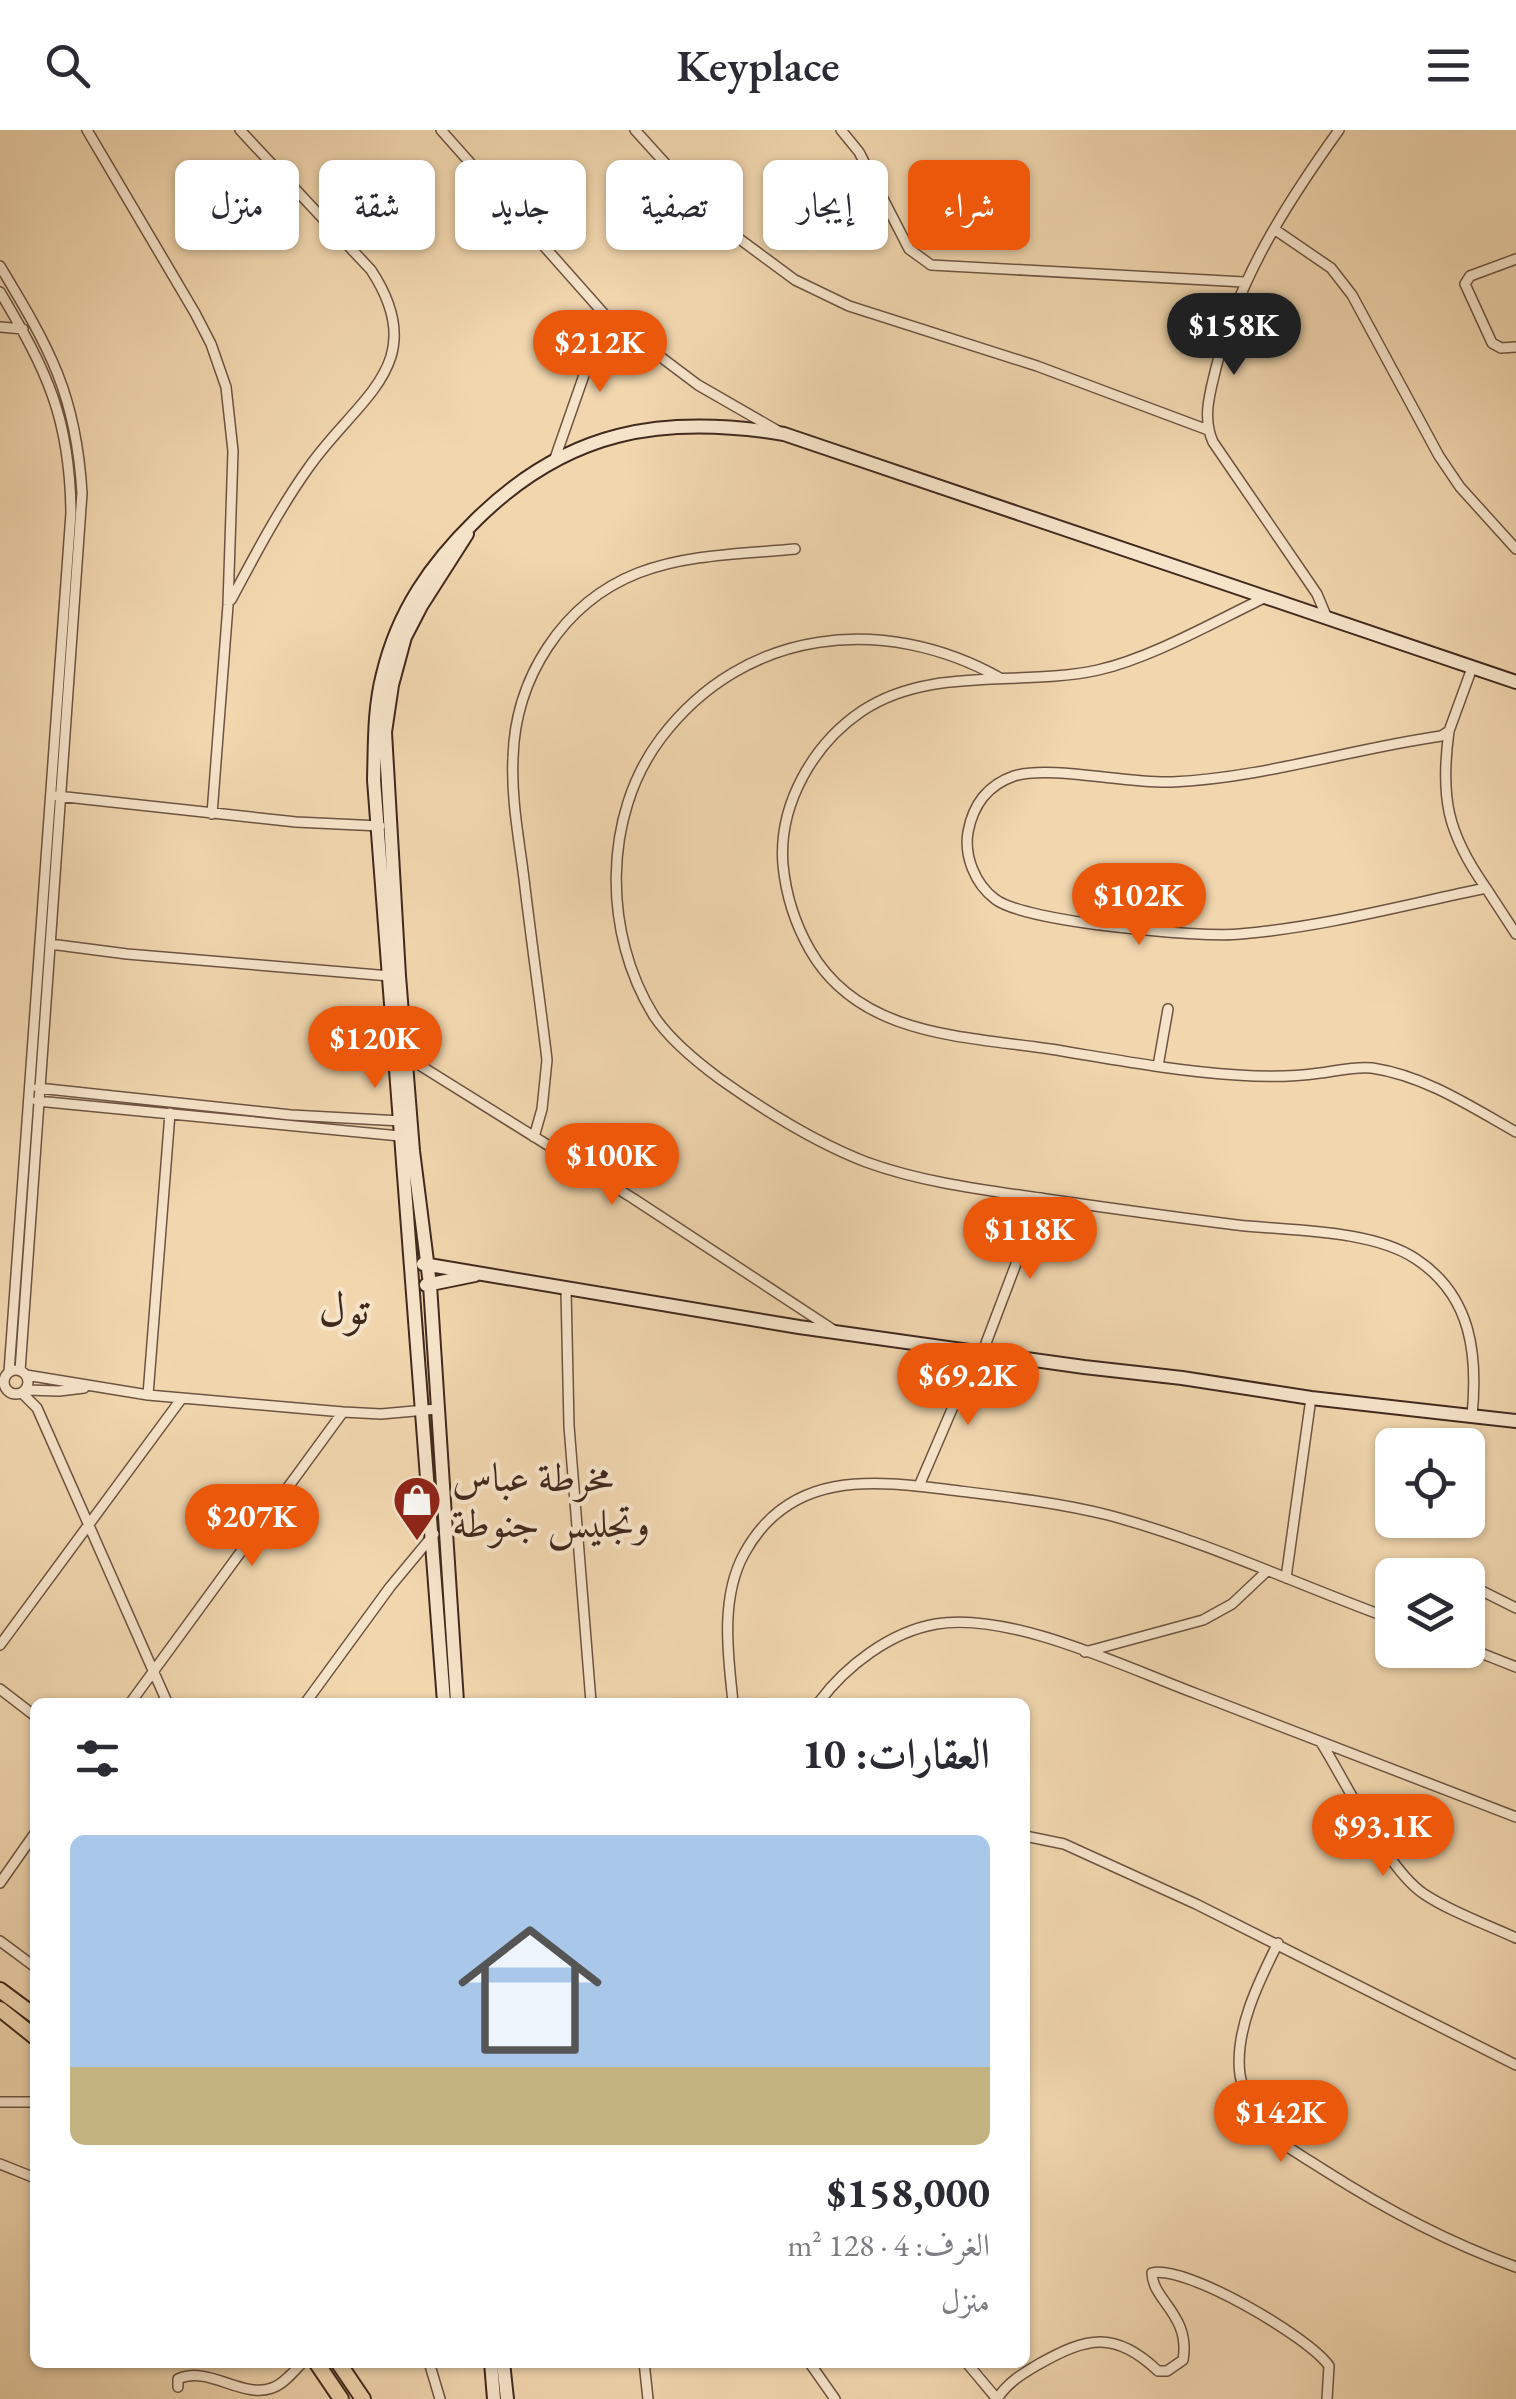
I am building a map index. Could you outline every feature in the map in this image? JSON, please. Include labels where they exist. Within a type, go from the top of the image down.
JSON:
[{"type":"main road","points":[[0,1990],[30,2012]]},
{"type":"main road","points":[[0,2009],[30,2033]]},
{"type":"main road","points":[[320,2368],[341,2399]]},
{"type":"main road","points":[[346,2368],[363,2399]]},
{"type":"street","points":[[87,130],[195,313],[226,387],[234,494],[212,814]]},
{"type":"street","points":[[228,606],[308,468],[375,390],[385,372],[395,334],[394,313],[371,270],[240,130]]},
{"type":"street","points":[[441,130],[605,315],[698,385],[744,414],[784,434],[1516,682]]},
{"type":"street","points":[[635,130],[722,226],[767,261],[820,292],[881,317],[1037,366],[1208,430]]},
{"type":"street","points":[[842,130],[859,152],[909,249],[931,265],[1244,282]]},
{"type":"street","points":[[1326,618],[1317,594],[1213,442],[1206,413],[1244,282],[1339,130]]},
{"type":"street","points":[[1274,229],[1331,268],[1352,295],[1439,456],[1460,487],[1516,549]]},
{"type":"street","points":[[1516,259],[1470,276],[1465,284],[1492,343],[1502,348],[1516,347]]},
{"type":"street","points":[[0,266],[66,390],[78,444],[82,493],[50,944],[8,1372],[2,1385],[7,1391],[21,1393],[86,1388]]},
{"type":"street","points":[[0,292],[36,350],[59,407],[70,477],[68,558],[49,796],[36,1088]]},
{"type":"street","points":[[554,461],[605,315]]},
{"type":"street","points":[[0,327],[35,326]]},
{"type":"street","points":[[456,1698],[446,1622],[430,1410],[430,1285],[405,1121],[374,731],[379,690],[390,650],[420,584],[450,544],[508,490],[554,461],[607,439],[665,427],[715,425],[784,434]]},
{"type":"street","points":[[534,1137],[542,1109],[546,1060],[512,767],[518,712],[528,683],[552,640],[570,618],[616,584],[683,560],[795,549]]},
{"type":"street","points":[[1264,598],[1114,665],[900,692],[860,712],[828,742],[801,781],[783,828],[784,878],[792,915],[832,983],[855,1002],[888,1020],[981,1040],[1238,1075],[1315,1074],[1368,1068],[1434,1087],[1516,1132]]},
{"type":"street","points":[[1000,678],[968,662],[909,643],[860,638],[811,643],[760,659],[711,689],[676,721],[645,766],[619,846],[617,902],[627,953],[653,1014],[673,1038],[718,1078],[812,1137],[863,1161],[918,1178],[1351,1238],[1406,1253],[1436,1274],[1466,1324],[1475,1366],[1472,1416]]},
{"type":"street","points":[[1472,668],[1449,731],[1444,780],[1446,809],[1465,857],[1516,934]]},
{"type":"street","points":[[1449,731],[1441,736],[1221,778],[1171,782],[1038,772],[1014,776],[989,790],[975,810],[968,836],[970,863],[984,888],[1008,907],[1086,922],[1215,936],[1366,916],[1486,888]]},
{"type":"street","points":[[49,796],[212,814],[382,826]]},
{"type":"street","points":[[50,944],[393,976]]},
{"type":"street","points":[[393,976],[405,1056],[405,1121],[400,1136],[410,1265],[430,1410]]},
{"type":"street","points":[[1158,1066],[1168,1009]]},
{"type":"street","points":[[405,1056],[838,1332]]},
{"type":"street","points":[[36,1088],[400,1136]]},
{"type":"street","points":[[35,1101],[170,1113],[213,1112]]},
{"type":"street","points":[[21,1393],[35,1101]]},
{"type":"street","points":[[148,1395],[170,1113]]},
{"type":"street","points":[[242,1115],[405,1121]]},
{"type":"street","points":[[919,1486],[980,1351],[1041,1198]]},
{"type":"street","points":[[410,1265],[428,1264],[566,1290],[838,1332],[1311,1398],[1516,1421]]},
{"type":"street","points":[[412,1287],[477,1275]]},
{"type":"street","points":[[566,1290],[569,1426],[592,1698]]},
{"type":"street","points":[[8,1372],[62,1379],[86,1388],[148,1395],[343,1412],[430,1410]]},
{"type":"street","points":[[1,1403],[21,1393]]},
{"type":"street","points":[[21,1393],[35,1404],[165,1698]]},
{"type":"street","points":[[0,1645],[182,1398]]},
{"type":"street","points":[[1286,1578],[1311,1398]]},
{"type":"street","points":[[134,1698],[343,1412]]},
{"type":"street","points":[[733,1698],[729,1604],[739,1566],[752,1541],[796,1500],[838,1484],[919,1486],[1038,1501],[1107,1515],[1375,1612]]},
{"type":"street","points":[[309,1698],[439,1534]]},
{"type":"street","points":[[1084,1652],[1203,1620],[1244,1594],[1267,1571]]},
{"type":"street","points":[[1485,1592],[1516,1608]]},
{"type":"street","points":[[444,1698],[446,1622]]},
{"type":"street","points":[[823,1698],[863,1658],[910,1632],[936,1624],[966,1622],[1007,1627],[1084,1652],[1516,1817]]},
{"type":"street","points":[[1485,1655],[1516,1667]]},
{"type":"street","points":[[0,1689],[30,1712]]},
{"type":"street","points":[[1320,1742],[1378,1838],[1412,1885],[1516,1938]]},
{"type":"street","points":[[1030,1837],[1064,1844],[1278,1943],[1516,2065]]},
{"type":"street","points":[[0,1883],[30,1840]]},
{"type":"street","points":[[0,1941],[30,1963]]},
{"type":"street","points":[[1278,1943],[1241,2044],[1244,2090],[1263,2125],[1283,2144],[1388,2208],[1438,2236],[1516,2268]]},
{"type":"street","points":[[0,2102],[30,2102]]},
{"type":"street","points":[[0,2164],[30,2176]]},
{"type":"street","points":[[971,2368],[997,2399],[1016,2378],[1085,2342],[1125,2346],[1138,2352],[1158,2371],[1167,2371],[1183,2360],[1185,2348],[1176,2316],[1151,2281],[1152,2273],[1157,2271],[1188,2278],[1226,2294],[1313,2349],[1329,2366],[1328,2399]]},
{"type":"street","points":[[178,2387],[178,2379],[192,2375],[262,2390],[282,2383],[297,2368]]},
{"type":"street","points":[[431,2368],[440,2399]]},
{"type":"street","points":[[494,2399],[498,2368]]},
{"type":"street","points":[[499,2368],[507,2399]]},
{"type":"street","points":[[645,2368],[648,2399]]},
{"type":"street","points":[[813,2368],[835,2399]]},
{"type":"place","name":"مخرطة عباس وتجليس جنوطة","points":[[417,1542]]},
{"type":"district","name":"تول","points":[[344,1308]]}]
